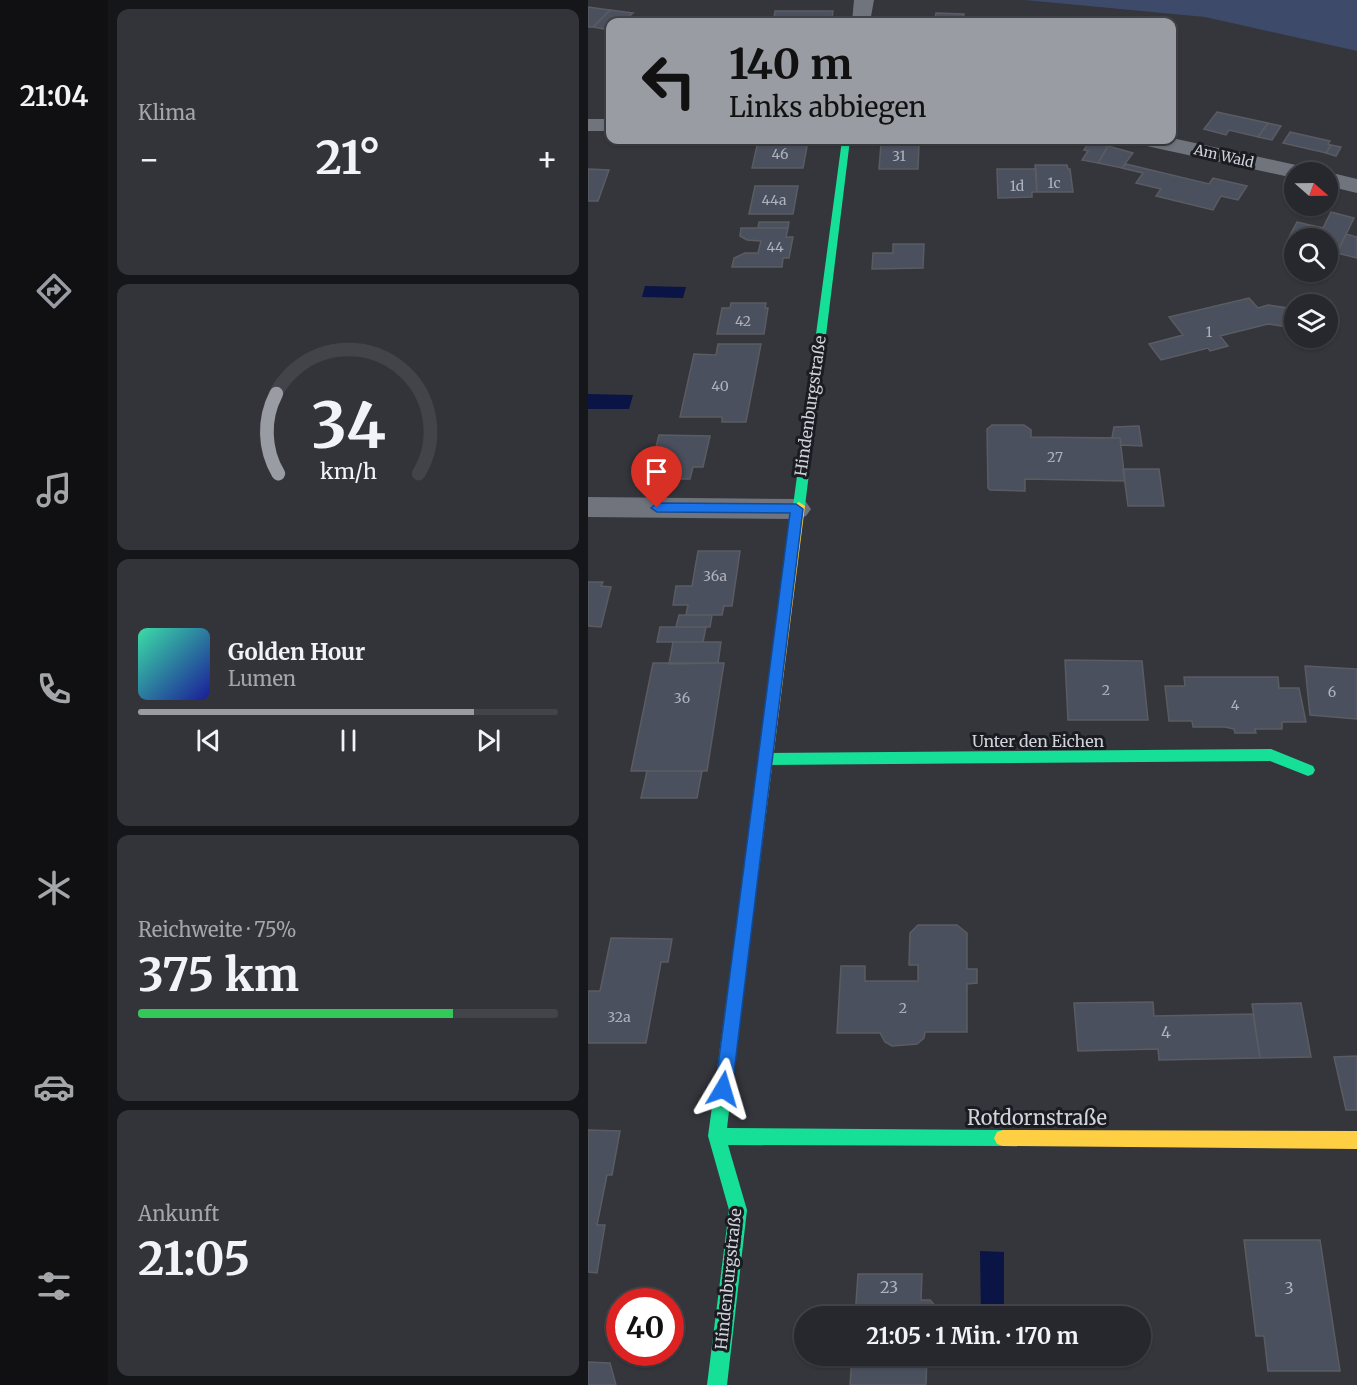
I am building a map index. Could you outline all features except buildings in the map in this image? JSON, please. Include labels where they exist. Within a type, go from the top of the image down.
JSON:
[{"type":"street","points":[[862,18],[864,0]]},
{"type":"street","points":[[588,125],[606,125]]},
{"type":"street","name":"Hindenburgstraße","points":[[717,1385],[738,1210],[717,1136],[796,509],[845,144]]},
{"type":"street","name":"Am Wald","points":[[1169,144],[1284,169]]},
{"type":"street","points":[[1338,182],[1357,186]]},
{"type":"street","points":[[588,507],[796,509]]},
{"type":"street","name":"Unter den Eichen","points":[[765,759],[1271,755],[1308,770]]},
{"type":"street","name":"Rotdornstraße","points":[[717,1136],[1357,1140]]},
{"type":"shaded area","points":[[1025,0],[1357,0],[1357,51],[1205,17]]},
{"type":"shaded area","points":[[645,286],[686,287],[683,298],[642,297]]},
{"type":"shaded area","points":[[588,394],[633,395],[629,409],[588,409]]},
{"type":"shaded area","points":[[980,1251],[1004,1252],[1004,1306],[981,1306]]},
{"type":"traffic: fast","points":[[799,506],[845,144]]},
{"type":"traffic: fast","points":[[765,759],[1271,755],[1308,770]]},
{"type":"traffic: fast","points":[[717,1385],[738,1210],[717,1136],[734,1004]]},
{"type":"traffic: fast","points":[[717,1136],[1003,1138]]},
{"type":"traffic: slow","points":[[734,1004],[799,506]]},
{"type":"traffic: slow","points":[[1003,1138],[1357,1140]]},
{"type":"route","points":[[657,508],[796,509],[723,1089]]}]
